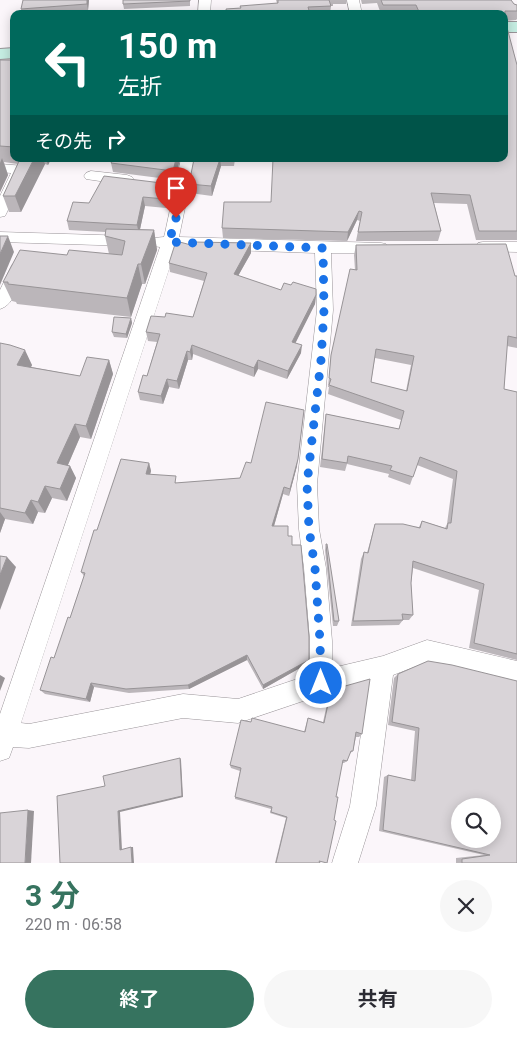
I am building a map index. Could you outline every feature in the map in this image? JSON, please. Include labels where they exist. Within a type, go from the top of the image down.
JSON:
[{"type":"street","points":[[2,742],[173,233],[173,187],[186,162]]},
{"type":"street","points":[[0,168],[20,169],[0,212]]},
{"type":"street","points":[[92,176],[137,182]]},
{"type":"street","points":[[0,237],[323,248],[401,248]]},
{"type":"street","points":[[0,303],[9,290],[31,238]]},
{"type":"street","points":[[468,247],[517,247]]},
{"type":"street","points":[[321,683],[320,632],[315,568],[309,529],[307,484],[321,360],[324,310],[323,248]]},
{"type":"street","points":[[2,742],[183,706],[238,711],[321,683],[383,667],[426,651],[517,673]]},
{"type":"street","points":[[345,863],[363,806],[383,667]]},
{"type":"building","points":[[23,0],[87,0],[87,4],[21,9]]},
{"type":"building","points":[[123,0],[190,0],[190,1],[123,4]]},
{"type":"building","points":[[278,0],[329,0],[331,6],[308,7],[309,10],[226,9],[278,3]]},
{"type":"building","points":[[381,0],[511,0],[517,5],[517,11],[418,10],[416,5],[383,5]]},
{"type":"building","points":[[508,31],[517,65],[517,231],[479,231],[470,195],[431,193],[441,231],[358,232],[362,212],[359,211],[348,232],[222,228],[224,202],[271,202],[273,162],[508,162]]},
{"type":"building","points":[[0,60],[10,60],[10,147],[0,146]]},
{"type":"building","points":[[19,162],[32,162],[15,196],[3,196]]},
{"type":"building","points":[[112,162],[175,162],[173,171]]},
{"type":"building","points":[[193,162],[219,162],[211,186],[189,184]]},
{"type":"building","points":[[104,176],[170,184],[165,199],[143,197],[137,225],[67,221],[73,202],[89,203]]},
{"type":"building","points":[[106,229],[154,230],[141,264],[138,264],[127,298],[3,282],[20,250],[67,255],[69,250],[122,255],[125,241],[105,236]]},
{"type":"building","points":[[0,236],[8,236],[0,254]]},
{"type":"building","points":[[176,241],[191,245],[193,242],[251,243],[234,274],[281,290],[284,283],[291,285],[293,282],[316,289],[316,295],[292,342],[302,345],[288,371],[258,360],[254,368],[192,345],[190,352],[187,351],[177,381],[167,379],[161,396],[138,392],[143,375],[147,376],[160,334],[146,332],[151,316],[165,317],[166,313],[193,317],[207,273],[169,263]]},
{"type":"building","points":[[506,244],[515,276],[517,276],[517,338],[508,336],[504,389],[517,392],[517,654],[474,643],[484,584],[413,561],[411,583],[413,615],[402,614],[403,620],[353,621],[364,552],[368,553],[375,524],[403,524],[420,528],[422,521],[447,529],[448,523],[451,523],[457,471],[420,457],[413,477],[390,470],[392,466],[348,456],[347,463],[322,459],[326,414],[399,429],[404,411],[329,385],[331,379],[329,378],[331,355],[350,269],[357,270],[356,245]],"holes":[[[376,349],[414,356],[407,391],[371,382]]]},
{"type":"building","points":[[114,317],[131,318],[126,334],[112,332]]},
{"type":"building","points":[[0,343],[25,350],[17,365],[80,376],[87,357],[109,360],[86,426],[75,424],[57,463],[70,466],[60,489],[45,486],[38,502],[31,500],[25,513],[0,508]]},
{"type":"building","points":[[266,402],[304,410],[298,459],[290,489],[284,487],[272,526],[288,526],[288,536],[292,536],[292,545],[301,545],[309,637],[309,660],[263,685],[247,655],[188,685],[126,689],[91,683],[86,699],[40,690],[51,657],[54,658],[68,617],[70,618],[85,573],[81,572],[94,530],[97,530],[121,459],[149,463],[146,474],[176,476],[175,483],[240,478],[246,462],[251,463]]},
{"type":"building","points":[[327,544],[339,621],[334,621]]},
{"type":"building","points":[[0,556],[7,557],[0,575]]},
{"type":"building","points":[[428,661],[517,681],[517,863],[462,863],[462,859],[490,855],[460,848],[501,848],[501,798],[451,798],[451,846],[383,830],[388,775],[415,781],[419,728],[392,722],[398,674]]},
{"type":"building","points":[[370,679],[362,734],[356,732],[353,751],[351,751],[347,761],[343,760],[336,797],[338,797],[334,820],[336,821],[327,863],[319,861],[320,863],[276,863],[287,817],[271,812],[272,807],[235,797],[241,768],[230,765],[241,720],[251,722],[252,718],[305,732],[308,718],[324,723],[331,690]]},
{"type":"building","points":[[180,758],[182,796],[118,811],[120,850],[131,847],[132,863],[60,863],[57,796],[105,786],[103,776]]},
{"type":"building","points":[[28,810],[25,863],[0,863],[0,813]]},
{"type":"route","points":[[176,218],[169,242],[323,248],[324,310],[321,360],[308,461],[307,484],[309,529],[315,568],[321,683]]}]
